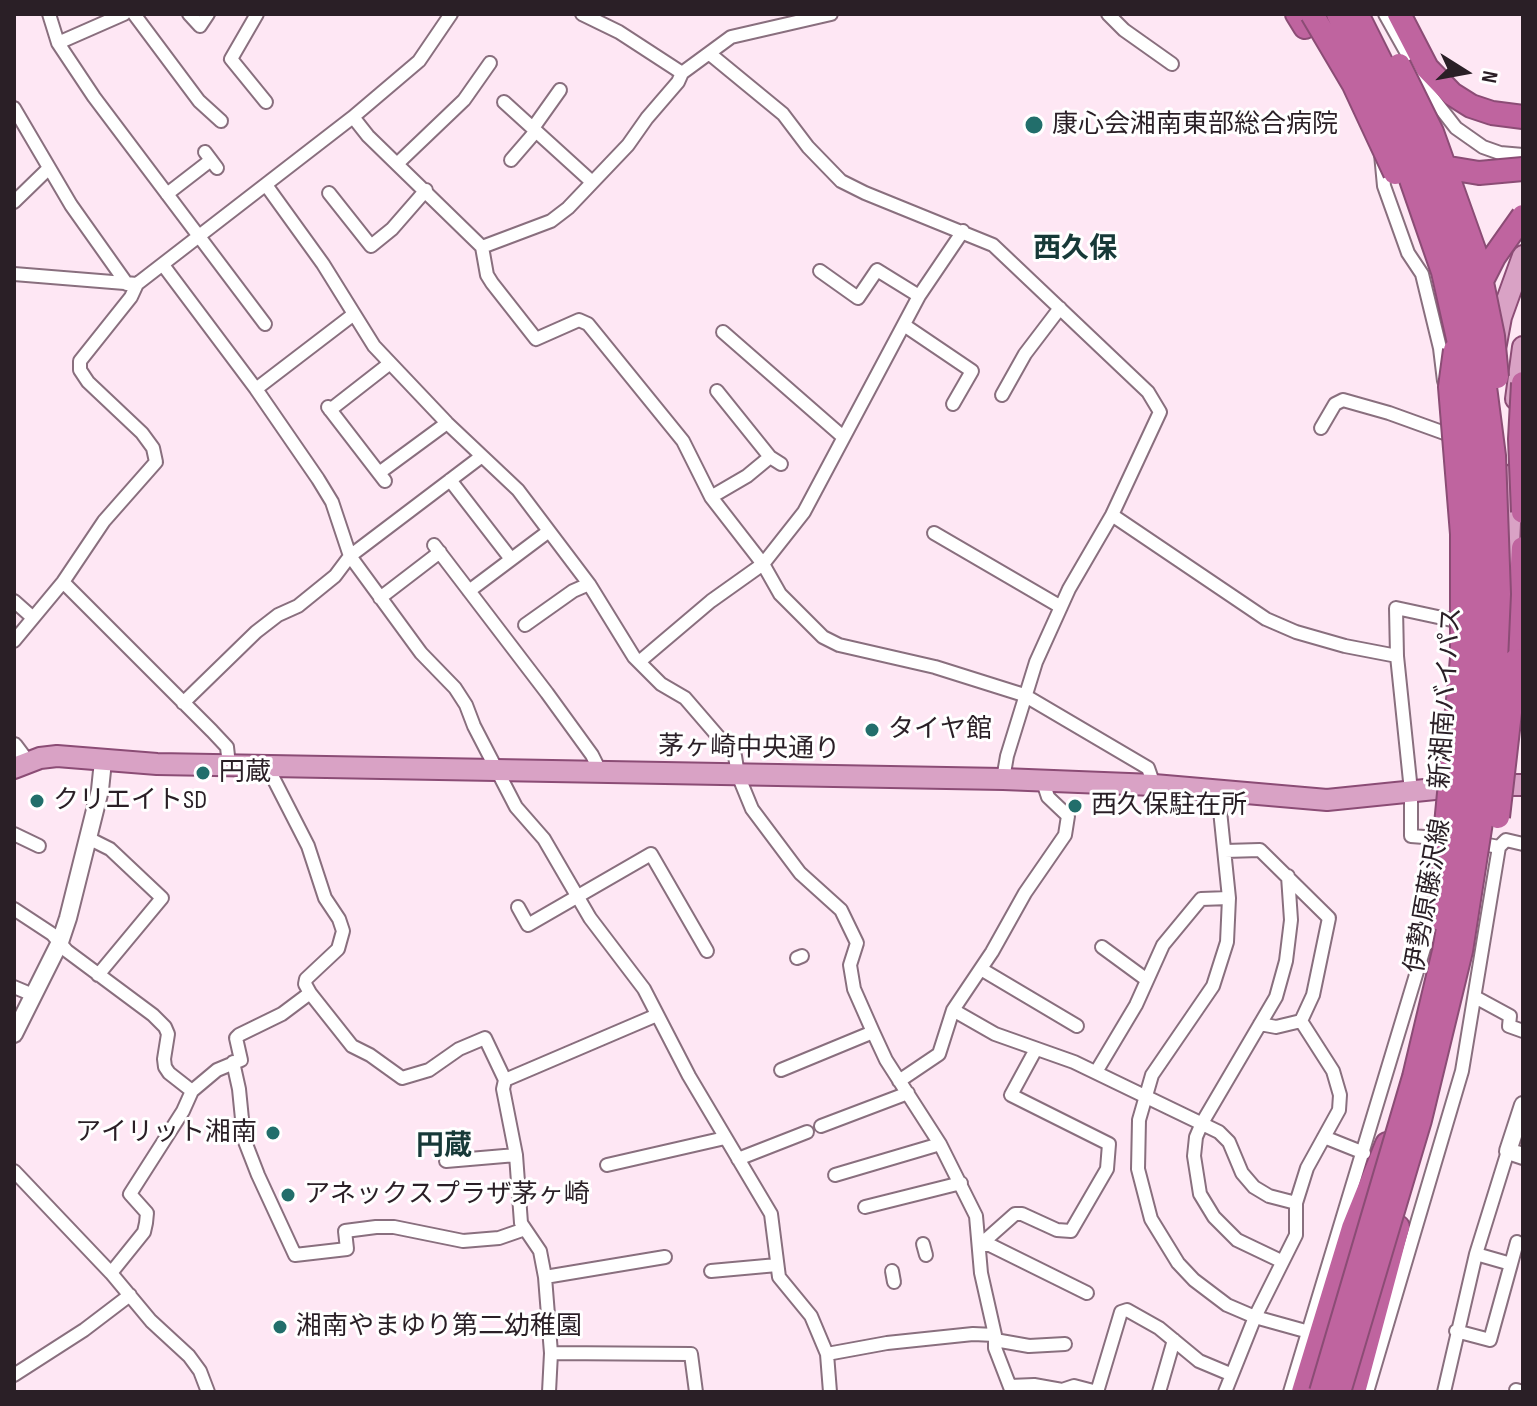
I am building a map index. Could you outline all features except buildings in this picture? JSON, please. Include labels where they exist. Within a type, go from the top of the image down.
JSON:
[{"type":"highway","points":[[1297,14],[1350,102],[1373,128],[1398,147],[1428,163],[1460,171],[1489,173],[1523,169]]},
{"type":"highway","points":[[1312,14],[1354,85],[1390,159],[1422,248],[1447,329],[1484,517]]},
{"type":"highway","name":"新湘南バイパス","points":[[1337,1392],[1430,1080],[1461,951],[1486,790],[1499,594],[1494,456],[1476,335],[1390,119],[1338,14]]},
{"type":"highway","name":"新湘南バイパス","points":[[1323,1392],[1419,1079],[1461,855],[1474,758],[1481,660],[1482,551],[1475,442],[1450,265],[1415,138],[1357,14]]},
{"type":"highway","points":[[1386,16],[1452,94],[1471,106],[1492,113],[1523,117]]},
{"type":"highway","points":[[1386,16],[1477,258],[1493,336],[1503,434],[1516,492]]},
{"type":"highway","points":[[1354,1392],[1395,1240],[1419,1079],[1462,658],[1462,534],[1451,415],[1452,368],[1460,332],[1476,288],[1523,216]]},
{"type":"highway","points":[[1505,627],[1507,529],[1516,492],[1523,383]]},
{"type":"highway","points":[[1402,1176],[1418,1139],[1450,1034],[1490,866],[1507,745],[1521,608],[1523,548]]},
{"type":"highway","points":[[1303,1392],[1370,1182],[1419,1079]]},
{"type":"main road","name":"伊勢原藤沢線","points":[[1337,1392],[1419,1079],[1457,951],[1477,843],[1487,597],[1483,440],[1489,381],[1501,317],[1523,256]]},
{"type":"main road","points":[[1516,492],[1517,379],[1523,347]]},
{"type":"main road","name":"伊勢原藤沢線","points":[[1419,1079],[1479,784],[1507,711],[1505,627]]},
{"type":"main road","name":"茅ヶ崎中央通り","points":[[18,759],[57,756],[103,761],[267,766],[1003,779],[1154,785],[1327,800],[1479,784],[1523,785]]},
{"type":"street","points":[[49,14],[58,43],[94,97],[265,324]]},
{"type":"street","points":[[58,43],[124,14]]},
{"type":"street","points":[[134,14],[199,101],[221,121]]},
{"type":"street","points":[[189,14],[200,26],[208,14]]},
{"type":"street","points":[[257,14],[231,59],[266,102]]},
{"type":"street","points":[[582,14],[619,32],[682,73]]},
{"type":"street","points":[[482,247],[551,221],[568,208],[628,145],[682,73],[731,37],[831,14]]},
{"type":"street","points":[[1322,14],[1385,131],[1409,146],[1444,241],[1449,247],[1491,246],[1505,253],[1512,262],[1514,276]]},
{"type":"street","points":[[14,274],[132,284],[163,265],[266,185],[419,61],[449,15]]},
{"type":"street","points":[[1113,15],[1124,30],[1172,64]]},
{"type":"street","points":[[1341,45],[1386,16],[1443,112],[1470,138],[1500,153],[1523,155]]},
{"type":"street","points":[[710,54],[783,114],[808,147],[841,181],[993,245],[1148,392],[1160,412],[1112,515],[1061,607],[1024,695],[1003,779]]},
{"type":"street","points":[[397,164],[464,100],[490,63]]},
{"type":"street","points":[[1419,76],[1450,102],[1470,113],[1501,124],[1523,127]]},
{"type":"street","points":[[511,160],[560,90]]},
{"type":"street","points":[[504,102],[592,182]]},
{"type":"street","points":[[14,108],[49,168],[132,284],[131,297],[80,361],[80,370],[88,382],[142,433],[153,448],[156,462],[104,521],[63,582],[14,641]]},
{"type":"street","points":[[353,117],[368,136],[482,247],[487,275],[536,339],[579,320],[588,324],[683,441],[711,497],[763,564],[780,594],[823,637],[839,645],[935,667],[1024,695],[1148,768],[1154,785]]},
{"type":"street","points":[[1385,131],[1381,168],[1384,186],[1408,253],[1422,274],[1440,348],[1460,524],[1461,655],[1485,659]]},
{"type":"street","points":[[167,194],[211,160]]},
{"type":"street","points":[[14,202],[49,168]]},
{"type":"street","points":[[266,185],[323,264],[374,346],[447,423],[518,490],[589,584],[639,662],[661,684],[685,698],[710,723],[735,756],[738,775],[752,809],[800,873],[841,910],[857,943],[850,965],[854,989],[899,1081],[940,1144],[976,1216],[981,1273],[1003,1373],[1011,1389],[1034,1385],[1062,1390],[1074,1386],[1097,1392],[1121,1312],[1127,1310],[1143,1318],[1199,1361],[1230,1374]]},
{"type":"street","points":[[329,193],[371,246],[392,229],[426,190]]},
{"type":"street","points":[[639,662],[711,601],[763,564],[804,512],[919,296],[963,231]]},
{"type":"street","points":[[163,265],[256,389],[332,502],[350,556],[421,653],[455,688],[516,807],[544,839],[590,918],[644,989],[725,1138],[771,1214],[779,1277],[811,1316],[827,1354],[830,1392]]},
{"type":"street","points":[[820,271],[858,298],[877,270],[919,296]]},
{"type":"street","points":[[1002,395],[1025,354],[1060,308]]},
{"type":"street","points":[[256,389],[354,314]]},
{"type":"street","points":[[904,325],[972,371],[953,404]]},
{"type":"street","points":[[723,332],[842,436]]},
{"type":"street","points":[[389,364],[329,409],[382,477],[447,423]]},
{"type":"street","points":[[711,497],[775,460],[717,391]]},
{"type":"street","points":[[1321,428],[1335,404],[1343,400],[1450,435]]},
{"type":"street","points":[[183,703],[256,632],[278,615],[298,606],[335,576],[350,556],[482,456]]},
{"type":"street","points":[[450,480],[511,559]]},
{"type":"street","points":[[1112,515],[1266,619],[1296,632],[1345,646],[1397,656]]},
{"type":"street","points":[[469,591],[549,531]]},
{"type":"street","points":[[934,533],[1061,607]]},
{"type":"street","points":[[380,598],[437,548],[583,743],[601,773]]},
{"type":"street","points":[[63,582],[227,747],[229,765]]},
{"type":"street","points":[[525,625],[573,591],[589,584]]},
{"type":"street","points":[[14,601],[32,617]]},
{"type":"street","points":[[1290,1392],[1428,935],[1438,843],[1433,836],[1411,836],[1411,791],[1397,656],[1396,608],[1461,622]]},
{"type":"street","points":[[1515,729],[1507,711],[1523,651]]},
{"type":"street","points":[[14,1034],[60,942],[100,790],[103,761]]},
{"type":"street","points":[[267,766],[308,846],[325,898],[343,931],[338,949],[306,979],[310,993],[352,1046],[402,1078],[429,1070],[459,1049],[485,1038],[505,1080],[503,1089],[516,1155],[521,1223],[540,1251],[545,1277],[551,1353],[549,1392]]},
{"type":"street","points":[[899,1081],[939,1054],[953,1010],[1068,828],[1068,816],[1048,797],[1043,782]]},
{"type":"street","points":[[1218,791],[1229,898],[1227,942],[1213,986],[1152,1075],[1139,1120],[1138,1169],[1151,1219],[1178,1263],[1194,1280],[1227,1305],[1255,1317],[1309,1332]]},
{"type":"street","points":[[14,834],[39,846]]},
{"type":"street","points":[[88,838],[110,849],[162,898],[98,975]]},
{"type":"street","points":[[1367,1392],[1462,1071],[1499,847],[1506,840],[1523,844]]},
{"type":"street","points":[[1477,843],[1499,847]]},
{"type":"street","points":[[1225,851],[1260,850],[1329,918],[1313,995],[1301,1021]]},
{"type":"street","points":[[518,907],[528,925],[651,854],[707,951]]},
{"type":"street","points":[[1281,1261],[1237,1240],[1214,1217],[1200,1194],[1194,1156],[1196,1137],[1202,1123],[1276,997],[1286,961],[1291,920],[1288,876]]},
{"type":"street","points":[[1096,1072],[1136,1005],[1163,945],[1201,899],[1229,898]]},
{"type":"street","points":[[14,909],[165,1027],[168,1034],[165,1067],[192,1091]]},
{"type":"street","points":[[1428,935],[1450,938]]},
{"type":"street","points":[[1103,947],[1147,980]]},
{"type":"street","points":[[981,969],[1077,1026]]},
{"type":"street","points":[[14,987],[33,995]]},
{"type":"street","points":[[111,1273],[144,1232],[147,1213],[130,1194],[183,1111],[192,1091],[206,1077],[241,1060],[236,1038],[239,1035],[282,1014],[310,993]]},
{"type":"street","points":[[1475,997],[1510,1016],[1509,1026],[1523,1031]]},
{"type":"street","points":[[953,1010],[1005,1039],[1096,1072],[1219,1132],[1229,1142],[1242,1173],[1254,1187],[1269,1196],[1296,1203]]},
{"type":"street","points":[[505,1080],[657,1015]]},
{"type":"street","points":[[1260,1024],[1276,1027],[1301,1021]]},
{"type":"street","points":[[1225,1392],[1255,1317],[1296,1235],[1296,1203],[1307,1168],[1339,1110],[1340,1095],[1333,1071],[1301,1021]]},
{"type":"street","points":[[781,1070],[873,1032]]},
{"type":"street","points":[[980,1245],[1015,1214],[1022,1214],[1057,1230],[1071,1231],[1107,1169],[1109,1144],[1011,1095],[1036,1049]]},
{"type":"street","points":[[233,1062],[244,1139],[295,1255],[347,1249],[345,1231],[376,1227],[394,1227],[463,1241],[499,1238],[525,1229]]},
{"type":"street","points":[[821,1126],[908,1093]]},
{"type":"street","points":[[1444,1392],[1476,1254],[1515,1154],[1523,1105]]},
{"type":"street","points":[[738,1159],[807,1132]]},
{"type":"street","points":[[1324,1137],[1364,1153]]},
{"type":"street","points":[[607,1165],[725,1138]]},
{"type":"street","points":[[835,1175],[940,1144]]},
{"type":"street","points":[[446,1161],[516,1155]]},
{"type":"street","points":[[14,1171],[111,1273],[151,1321],[189,1356],[200,1371],[208,1392]]},
{"type":"street","points":[[865,1207],[961,1183]]},
{"type":"street","points":[[1456,1331],[1490,1340],[1517,1242]]},
{"type":"street","points":[[980,1245],[990,1245],[1087,1293]]},
{"type":"street","points":[[1476,1254],[1511,1264]]},
{"type":"street","points":[[545,1277],[665,1257]]},
{"type":"street","points":[[711,1271],[777,1265]]},
{"type":"street","points":[[14,1375],[84,1330],[130,1295]]},
{"type":"street","points":[[827,1354],[887,1343],[973,1334],[1029,1346],[1065,1344]]},
{"type":"street","points":[[1159,1392],[1174,1340]]},
{"type":"street","points":[[551,1353],[691,1354],[696,1392]]},
{"type":"place","name":"康心会湘南東部総合病院","points":[[1034,125]]},
{"type":"place","name":"タイヤ館","points":[[872,730]]},
{"type":"place","name":"円蔵","points":[[203,773]]},
{"type":"place","name":"クリエイトSD","points":[[37,801]]},
{"type":"place","name":"西久保駐在所","points":[[1075,806]]},
{"type":"place","name":"アイリット湘南","points":[[273,1133]]},
{"type":"place","name":"アネックスプラザ茅ヶ崎","points":[[288,1195]]},
{"type":"place","name":"湘南やまゆり第二幼稚園","points":[[280,1327]]},
{"type":"district","name":"西久保","points":[[1075,250]]},
{"type":"district","name":"円蔵","points":[[444,1147]]}]
